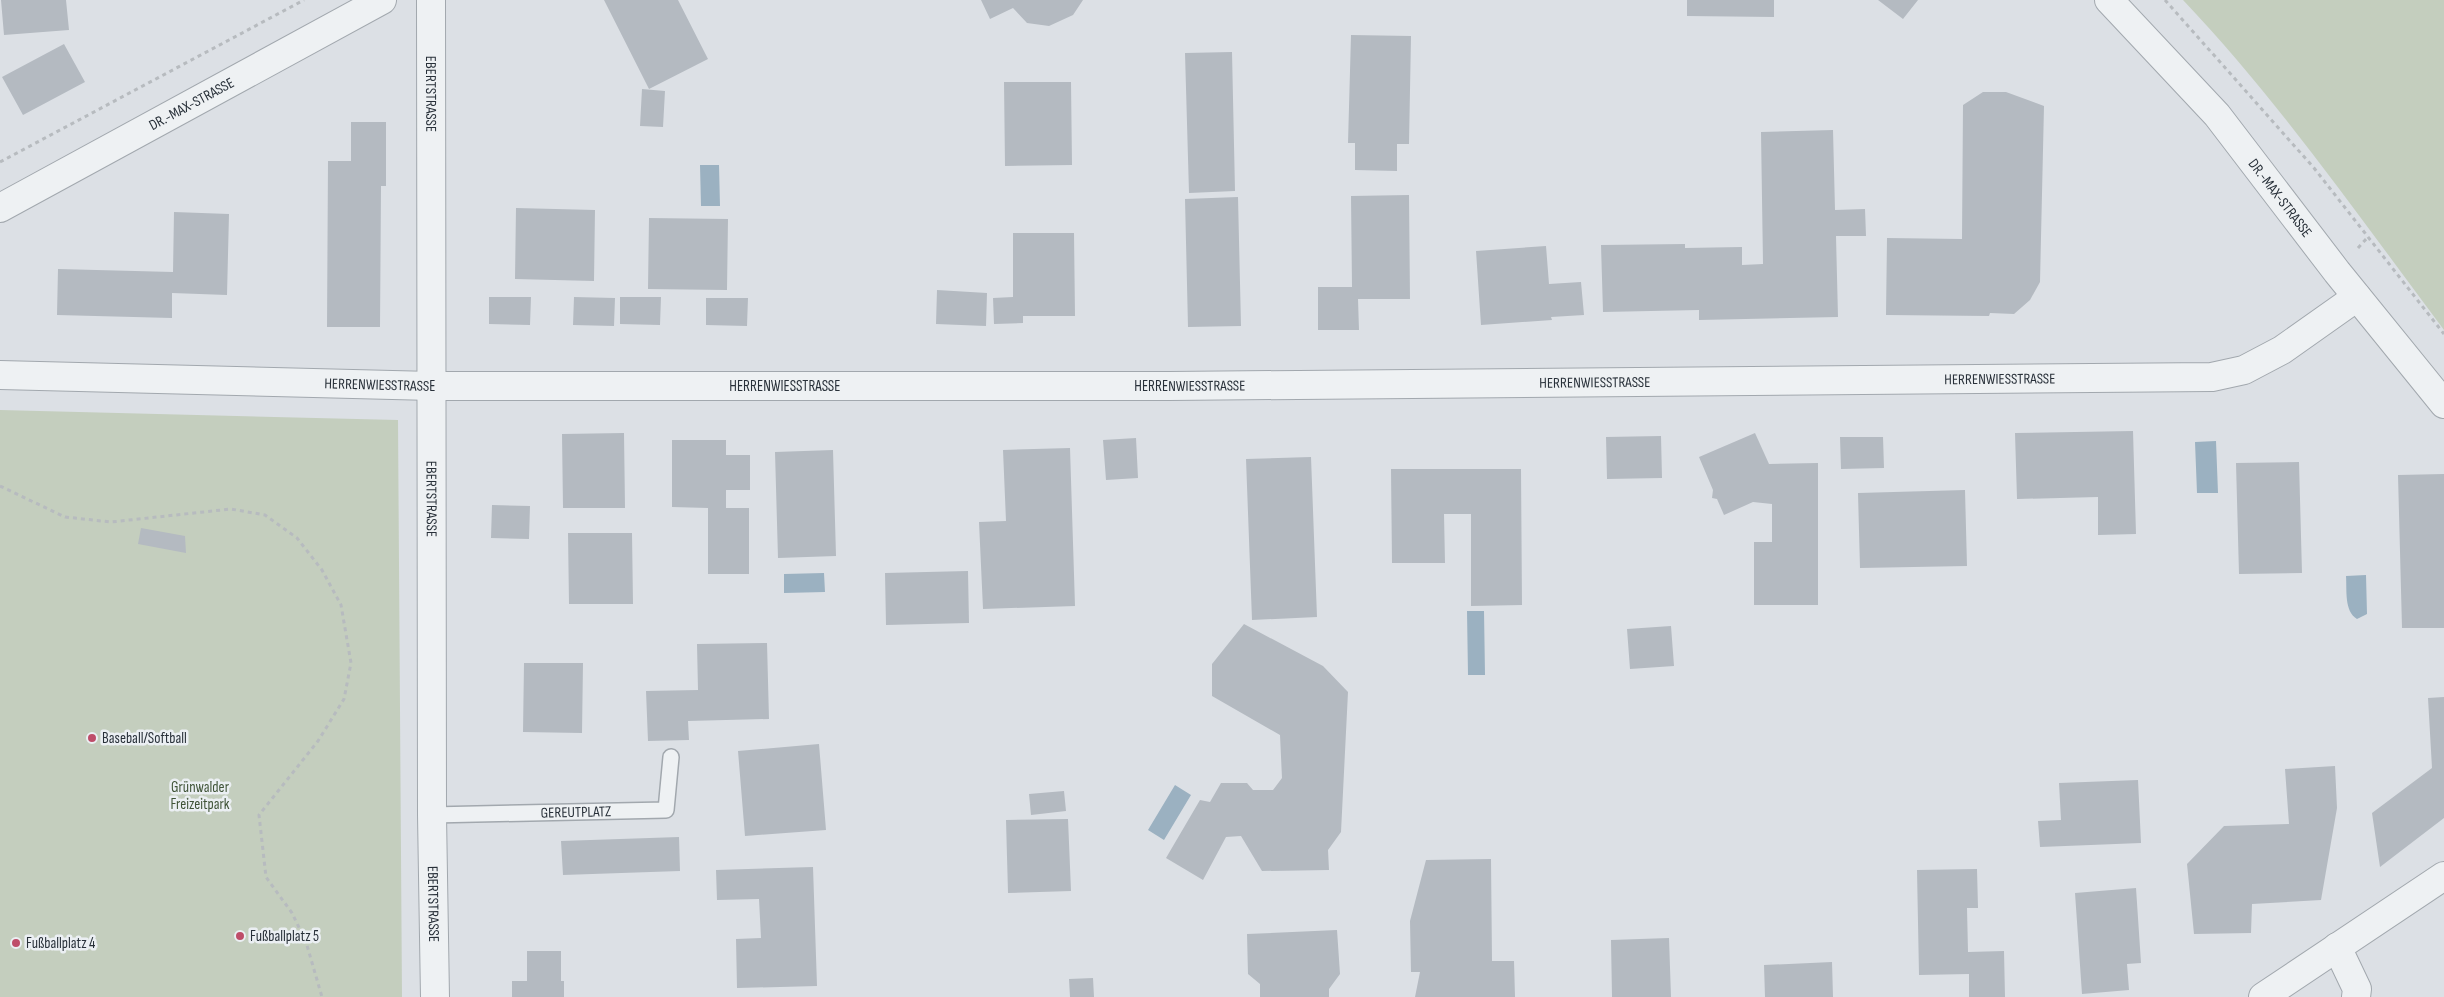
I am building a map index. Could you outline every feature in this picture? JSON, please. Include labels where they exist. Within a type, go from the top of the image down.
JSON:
[{"type":"street","name":"DR.-MAX-STRASSE","points":[[0,208],[382,0]]},
{"type":"street","name":"EBERTSTRASSE","points":[[431,0],[432,815],[435,997]]},
{"type":"street","name":"DR.-MAX-STRASSE","points":[[2109,0],[2217,115],[2357,297],[2444,404]]},
{"type":"street","name":"HERRENWIESSTRASSE","points":[[0,375],[432,386],[1170,386],[2212,377],[2244,370],[2282,350],[2357,297]]},
{"type":"street","points":[[2263,997],[2444,876]]},
{"type":"street","points":[[2337,947],[2357,989],[2356,997]]},
{"type":"lane","name":"GEREUTPLATZ","points":[[432,815],[666,810],[671,757]]},
{"type":"path","points":[[0,162],[304,0]]},
{"type":"path","points":[[2165,0],[2314,168],[2444,334]]},
{"type":"path","points":[[0,486],[66,517],[111,522],[231,509],[265,515],[297,538],[322,570],[342,605],[351,663],[344,699],[318,741],[259,814],[266,877],[292,913],[306,942],[322,997]]},
{"type":"green space","points":[[2183,0],[2444,0],[2444,330],[2286,119]]},
{"type":"green space","name":"Grünwalder Freizeitpark","points":[[0,410],[398,420],[402,997],[0,997]]},
{"type":"water","points":[[700,165],[719,165],[720,206],[701,206]]},
{"type":"water","points":[[2216,441],[2218,493],[2197,493],[2195,442]]},
{"type":"water","points":[[824,573],[825,592],[784,593],[784,574]]},
{"type":"water","points":[[2366,575],[2367,614],[2357,619],[2348,606],[2346,576]]},
{"type":"water","points":[[1467,611],[1484,611],[1485,675],[1468,675]]},
{"type":"water","points":[[1175,785],[1191,795],[1164,840],[1148,830]]},
{"type":"building","points":[[1,0],[66,0],[69,30],[4,35]]},
{"type":"building","points":[[604,0],[678,0],[708,59],[649,89]]},
{"type":"building","points":[[981,0],[1083,0],[1073,15],[1049,26],[1027,23],[1013,8],[990,19]]},
{"type":"building","points":[[1687,0],[1774,0],[1774,17],[1687,16]]},
{"type":"building","points":[[1878,0],[1918,0],[1903,19]]},
{"type":"building","points":[[1351,35],[1411,36],[1409,144],[1397,144],[1397,171],[1355,170],[1355,143],[1348,143]]},
{"type":"building","points":[[64,44],[85,82],[23,115],[2,77]]},
{"type":"building","points":[[1232,52],[1235,191],[1189,193],[1185,53]]},
{"type":"building","points":[[1004,82],[1071,82],[1072,165],[1005,166]]},
{"type":"building","points":[[642,89],[665,91],[663,127],[640,126]]},
{"type":"building","points":[[1983,92],[2006,92],[2044,106],[2040,282],[2030,300],[2014,314],[1990,313],[1989,316],[1886,315],[1887,238],[1962,239],[1963,105]]},
{"type":"building","points":[[351,122],[386,122],[386,186],[381,186],[380,327],[327,327],[328,161],[351,161]]},
{"type":"building","points":[[1833,130],[1835,210],[1865,209],[1866,236],[1836,236],[1838,317],[1699,320],[1699,310],[1603,312],[1601,245],[1685,244],[1685,248],[1742,247],[1742,265],[1763,264],[1761,132]]},
{"type":"building","points":[[1409,195],[1410,299],[1358,299],[1359,330],[1318,330],[1318,287],[1352,287],[1351,196]]},
{"type":"building","points":[[1238,197],[1241,326],[1188,327],[1185,199]]},
{"type":"building","points":[[516,208],[595,210],[594,281],[515,279]]},
{"type":"building","points":[[174,212],[229,214],[227,295],[172,293],[172,318],[57,315],[58,269],[173,272]]},
{"type":"building","points":[[649,218],[728,219],[727,290],[648,289]]},
{"type":"building","points":[[1013,233],[1074,233],[1075,316],[1023,316],[1023,323],[994,324],[993,298],[1013,297]]},
{"type":"building","points":[[1546,246],[1549,284],[1581,282],[1584,315],[1551,317],[1552,320],[1481,325],[1476,251]]},
{"type":"building","points":[[937,290],[987,293],[986,326],[936,324]]},
{"type":"building","points":[[489,297],[531,297],[530,325],[489,324]]},
{"type":"building","points":[[574,297],[615,298],[614,326],[573,325]]},
{"type":"building","points":[[620,297],[661,297],[660,325],[620,324]]},
{"type":"building","points":[[706,298],[748,298],[747,326],[706,325]]},
{"type":"building","points":[[2133,431],[2136,534],[2098,535],[2098,497],[2017,499],[2015,433]]},
{"type":"building","points":[[624,433],[625,508],[563,508],[562,434]]},
{"type":"building","points":[[1755,433],[1769,464],[1818,463],[1818,605],[1754,605],[1754,542],[1772,542],[1772,504],[1753,502],[1724,515],[1717,499],[1712,498],[1713,490],[1699,457]]},
{"type":"building","points":[[1661,436],[1662,478],[1607,479],[1606,437]]},
{"type":"building","points":[[1840,437],[1883,437],[1884,468],[1841,469]]},
{"type":"building","points":[[1136,438],[1138,478],[1106,480],[1103,440]]},
{"type":"building","points":[[672,440],[726,440],[726,455],[750,455],[750,490],[726,490],[726,508],[749,508],[749,574],[708,574],[708,508],[672,507]]},
{"type":"building","points":[[1070,448],[1075,606],[983,609],[979,522],[1006,521],[1003,450]]},
{"type":"building","points":[[833,450],[836,556],[778,558],[775,452]]},
{"type":"building","points":[[1311,457],[1317,617],[1252,620],[1246,459]]},
{"type":"building","points":[[2299,462],[2302,573],[2239,574],[2236,463]]},
{"type":"building","points":[[1391,469],[1521,469],[1522,605],[1471,606],[1471,514],[1444,514],[1445,563],[1392,563]]},
{"type":"building","points":[[2444,474],[2444,628],[2402,628],[2398,475]]},
{"type":"building","points":[[1965,490],[1967,566],[1860,568],[1858,493]]},
{"type":"building","points":[[492,505],[530,506],[529,539],[491,538]]},
{"type":"building","points":[[141,528],[185,536],[186,553],[138,544]]},
{"type":"building","points":[[568,533],[632,533],[633,604],[569,604]]},
{"type":"building","points":[[968,571],[969,623],[886,625],[885,573]]},
{"type":"building","points":[[1244,624],[1323,666],[1348,692],[1341,832],[1328,850],[1329,870],[1262,871],[1241,836],[1226,837],[1203,880],[1166,858],[1200,800],[1210,802],[1221,783],[1247,783],[1253,790],[1273,790],[1282,778],[1280,735],[1212,696],[1212,664]]},
{"type":"building","points":[[1671,626],[1674,666],[1630,669],[1627,629]]},
{"type":"building","points":[[767,643],[769,719],[688,721],[689,740],[648,741],[646,691],[698,690],[697,644]]},
{"type":"building","points":[[524,663],[583,663],[582,733],[523,732]]},
{"type":"building","points":[[2444,697],[2444,818],[2380,867],[2372,813],[2432,768],[2428,698]]},
{"type":"building","points":[[819,744],[826,830],[745,836],[738,751]]},
{"type":"building","points":[[2335,766],[2337,808],[2321,900],[2252,904],[2251,933],[2194,934],[2187,864],[2224,826],[2289,824],[2285,769]]},
{"type":"building","points":[[2138,780],[2141,843],[2040,847],[2038,821],[2061,820],[2059,783]]},
{"type":"building","points":[[1064,791],[1066,811],[1031,815],[1029,794]]},
{"type":"building","points":[[1068,819],[1071,891],[1008,893],[1006,820]]},
{"type":"building","points":[[679,837],[680,871],[563,875],[561,841]]},
{"type":"building","points":[[1491,859],[1492,961],[1514,961],[1515,997],[1415,997],[1420,972],[1411,972],[1410,921],[1426,860]]},
{"type":"building","points":[[813,867],[817,986],[737,988],[736,939],[761,938],[759,899],[717,900],[716,870]]},
{"type":"building","points":[[1977,869],[1978,908],[1967,908],[1968,952],[2004,951],[2005,997],[1969,997],[1969,974],[1919,975],[1917,870]]},
{"type":"building","points":[[2136,888],[2141,963],[2127,964],[2129,990],[2082,994],[2075,893]]},
{"type":"building","points":[[1337,930],[1340,974],[1329,989],[1329,997],[1260,997],[1260,984],[1248,974],[1247,934]]},
{"type":"building","points":[[1669,938],[1671,997],[1612,997],[1611,940]]},
{"type":"building","points":[[527,951],[561,951],[561,981],[564,981],[564,997],[512,997],[512,981],[527,981]]},
{"type":"building","points":[[1832,962],[1833,997],[1765,997],[1764,965]]},
{"type":"building","points":[[1093,978],[1094,997],[1070,997],[1069,979]]},
{"type":"place","name":"Baseball/Softball","points":[[92,738]]},
{"type":"place","name":"Fußballplatz 5","points":[[240,936]]},
{"type":"place","name":"Fußballplatz 4","points":[[16,943]]}]
